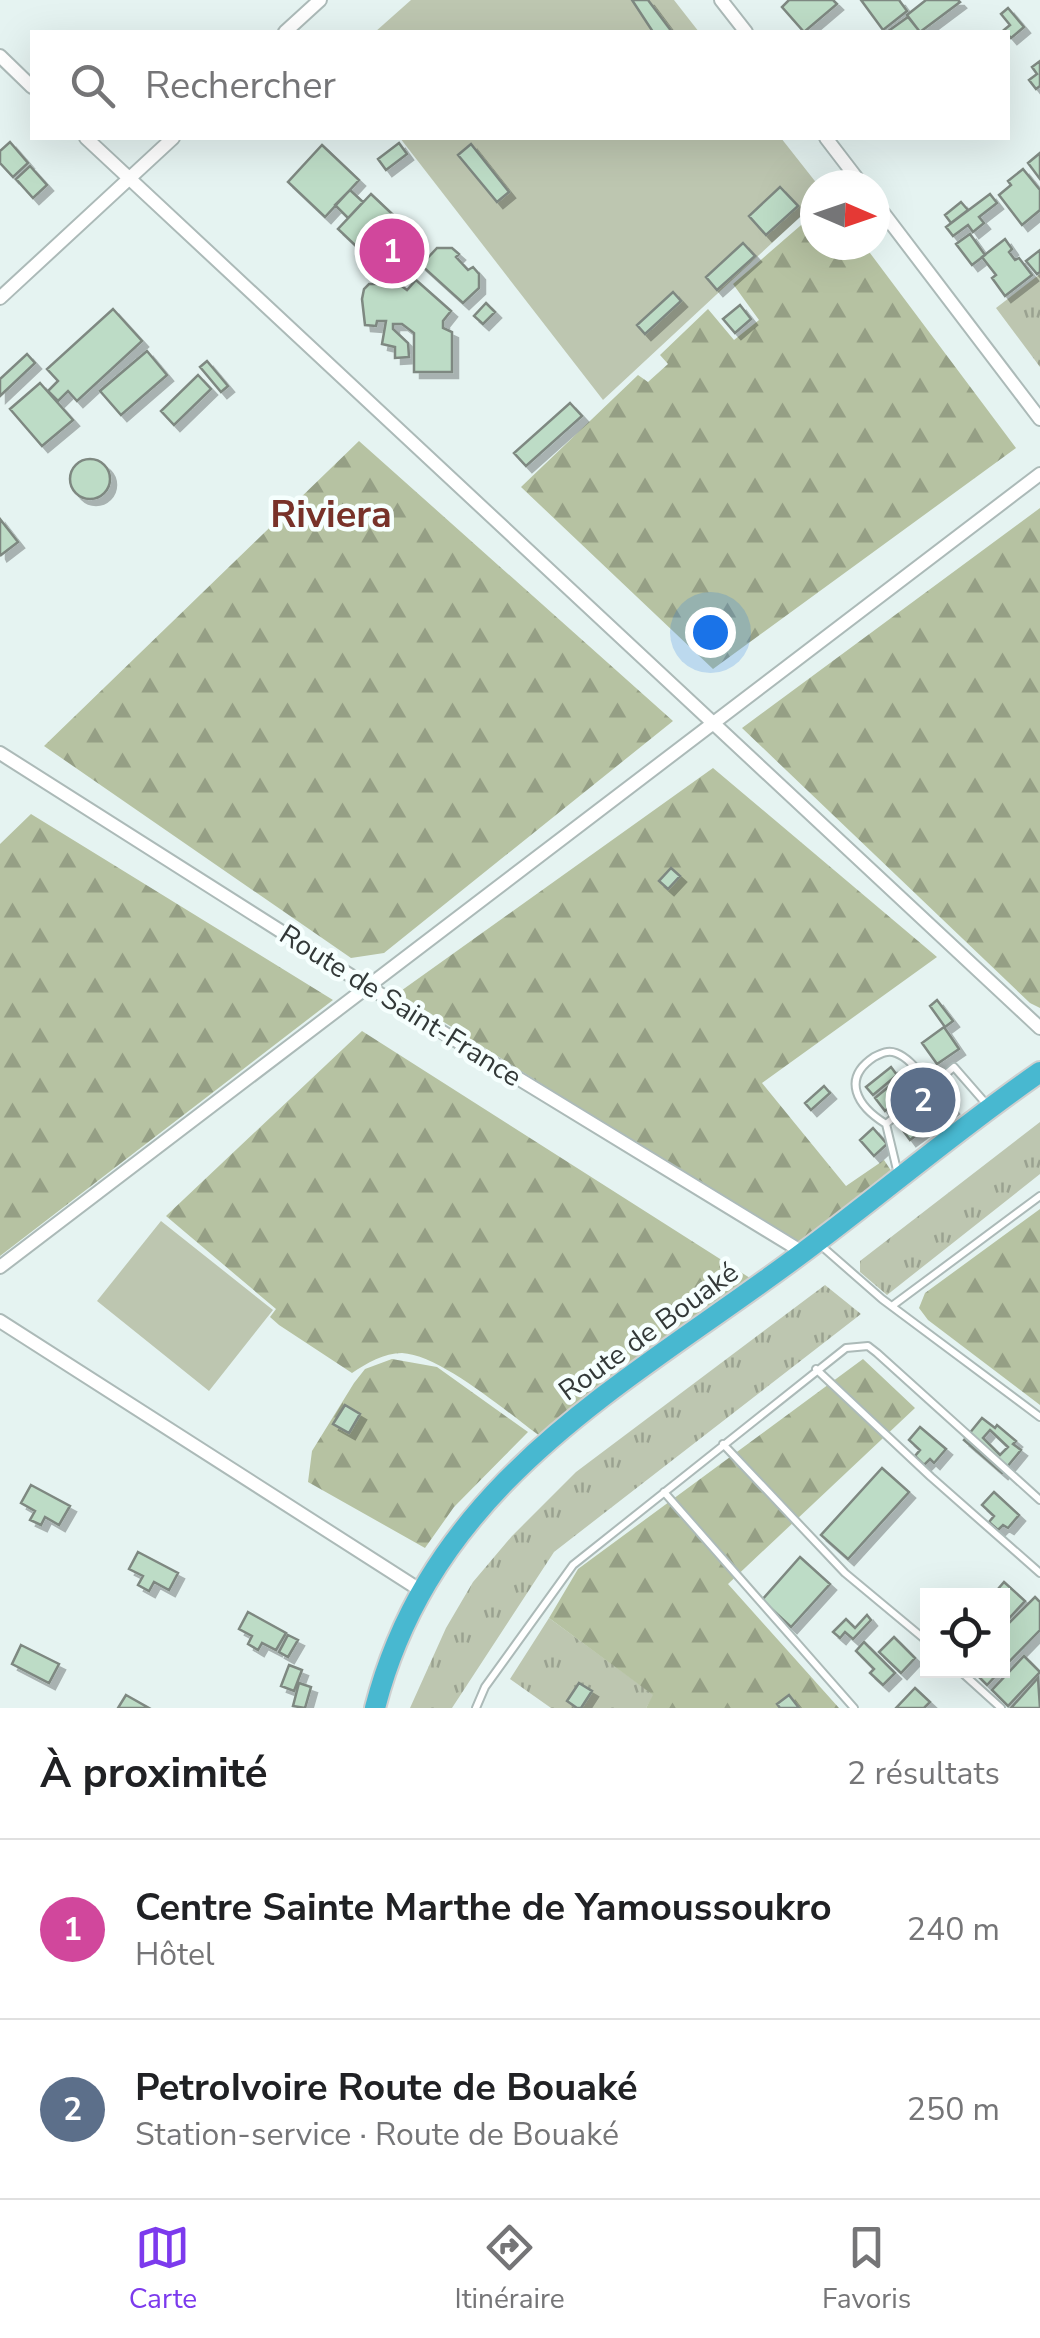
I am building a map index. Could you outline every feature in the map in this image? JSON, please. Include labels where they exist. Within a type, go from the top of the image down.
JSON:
[{"type":"highway","name":"Route de Bouaké","points":[[375,1708],[383,1678],[420,1590],[457,1536],[500,1486],[550,1438],[638,1368],[810,1248],[989,1107],[1040,1072]]},
{"type":"street","points":[[287,30],[320,0]]},
{"type":"street","points":[[721,0],[744,30]]},
{"type":"street","points":[[0,56],[30,84]]},
{"type":"street","points":[[88,140],[1040,1028]]},
{"type":"street","points":[[0,298],[171,140]]},
{"type":"street","points":[[828,140],[851,170]]},
{"type":"street","points":[[890,222],[1040,419]]},
{"type":"street","points":[[0,1268],[1040,474]]},
{"type":"street","name":"Route de Saint-France","points":[[0,754],[368,986],[810,1248]]},
{"type":"street","points":[[0,1321],[420,1590]]},
{"type":"lane","points":[[899,1178],[886,1124],[860,1098],[854,1079],[858,1070],[879,1054],[890,1051],[901,1055],[931,1086]]},
{"type":"lane","points":[[886,1124],[954,1067],[989,1107]]},
{"type":"lane","points":[[892,1306],[1040,1196]]},
{"type":"lane","points":[[810,1248],[1040,1417]]},
{"type":"lane","points":[[476,1708],[485,1686],[573,1565],[846,1348],[868,1346],[1040,1500]]},
{"type":"lane","points":[[816,1369],[1040,1572]]},
{"type":"lane","points":[[723,1444],[846,1573],[920,1635]]},
{"type":"lane","points":[[664,1492],[854,1708]]},
{"type":"lane","points":[[968,1678],[1001,1708]]},
{"type":"green space","points":[[411,0],[674,0],[697,30],[377,30]]},
{"type":"green space","points":[[402,140],[783,140],[806,170],[800,170],[800,217],[603,400]]},
{"type":"green space","points":[[800,226],[800,260],[875,260],[1016,448],[713,669],[521,487],[638,375],[648,382],[668,364],[660,355],[708,309],[734,340],[759,320],[733,284]]},
{"type":"green space","points":[[1040,274],[1040,367],[996,308]]},
{"type":"green space","points":[[359,441],[673,721],[384,953],[351,958],[44,746]]},
{"type":"green space","points":[[1040,508],[1040,1008],[1030,1003],[742,728]]},
{"type":"green space","points":[[713,768],[937,957],[762,1083],[846,1186],[884,1160],[896,1178],[804,1250],[398,993]]},
{"type":"green space","points":[[31,814],[333,1000],[0,1256],[0,844]]},
{"type":"green space","points":[[362,1031],[750,1278],[541,1437],[474,1387],[418,1356],[389,1355],[352,1373],[279,1325],[270,1317],[276,1309],[166,1216]]},
{"type":"green space","points":[[1040,1122],[1040,1174],[887,1295],[860,1272],[860,1261]]},
{"type":"green space","points":[[1040,1209],[1040,1405],[928,1320],[919,1308],[925,1293]]},
{"type":"green space","points":[[161,1221],[273,1310],[209,1391],[97,1301]]},
{"type":"green space","points":[[825,1285],[861,1314],[554,1552],[452,1708],[410,1708],[446,1628],[473,1582],[512,1536],[576,1472]]},
{"type":"green space","points":[[392,1359],[437,1367],[528,1432],[454,1507],[425,1548],[308,1482],[312,1451],[354,1383],[365,1369]]},
{"type":"green space","points":[[863,1359],[915,1408],[728,1584],[839,1708],[646,1708],[653,1695],[549,1618],[578,1569]]},
{"type":"green space","points":[[549,1618],[654,1695],[646,1708],[551,1708],[510,1679]]},
{"type":"building","points":[[632,0],[648,0],[670,30],[652,30]]},
{"type":"building","points":[[789,0],[833,0],[837,4],[806,30],[782,7]]},
{"type":"building","points":[[861,0],[899,0],[907,11],[883,30]]},
{"type":"building","points":[[926,0],[960,2],[923,30],[907,15]]},
{"type":"building","points":[[1008,8],[1024,27],[1011,38],[1010,30],[1004,30],[1010,25],[1001,14]]},
{"type":"building","points":[[908,17],[918,30],[890,30]]},
{"type":"building","points":[[1040,61],[1040,86],[1036,89],[1029,80],[1037,74],[1032,67]]},
{"type":"building","points":[[10,142],[28,163],[13,177],[0,163],[0,151]]},
{"type":"building","points":[[399,143],[407,154],[386,170],[378,159]]},
{"type":"building","points":[[471,144],[509,192],[497,202],[458,155]]},
{"type":"building","points":[[322,145],[359,180],[325,217],[288,182]]},
{"type":"building","points":[[1040,153],[1040,179],[1028,163]]},
{"type":"building","points":[[30,166],[47,185],[33,198],[16,179]]},
{"type":"building","points":[[1023,169],[1040,190],[1040,210],[1022,225],[999,195]]},
{"type":"building","points":[[780,187],[798,206],[766,235],[749,216]]},
{"type":"building","points":[[350,190],[363,202],[348,218],[335,205]]},
{"type":"building","points":[[371,194],[406,227],[373,262],[338,229]]},
{"type":"building","points":[[990,194],[997,203],[979,217],[984,223],[973,232],[968,225],[953,236],[946,227]]},
{"type":"building","points":[[961,202],[968,210],[951,223],[945,215]]},
{"type":"building","points":[[970,234],[985,255],[972,265],[956,244]]},
{"type":"building","points":[[1005,239],[1015,260],[1019,258],[1032,275],[1005,296],[982,257]]},
{"type":"building","points":[[743,243],[755,256],[717,290],[706,277]]},
{"type":"building","points":[[437,248],[452,248],[468,270],[473,267],[479,274],[479,288],[463,303],[421,265]]},
{"type":"building","points":[[1040,250],[1040,272],[1037,274],[1026,261]]},
{"type":"building","points":[[416,280],[451,311],[443,328],[452,332],[452,372],[414,372],[414,333],[402,324],[393,324],[393,329],[408,343],[409,357],[395,358],[395,347],[382,344],[386,321],[377,321],[376,326],[365,325],[362,299],[369,284],[399,284],[407,290]]},
{"type":"building","points":[[673,292],[681,301],[645,334],[637,325]]},
{"type":"building","points":[[486,303],[495,312],[483,324],[474,316]]},
{"type":"building","points":[[740,305],[751,319],[735,333],[723,319]]},
{"type":"building","points":[[113,309],[142,341],[77,401],[68,391],[58,401],[48,391],[58,381],[47,369]]},
{"type":"building","points":[[147,351],[167,375],[121,415],[100,391]]},
{"type":"building","points":[[27,354],[35,363],[0,396],[0,379]]},
{"type":"building","points":[[207,361],[228,386],[221,392],[200,367]]},
{"type":"building","points":[[198,375],[211,389],[174,425],[161,411]]},
{"type":"building","points":[[40,383],[73,420],[42,446],[10,409]]},
{"type":"building","points":[[570,403],[582,416],[526,466],[514,453]]},
{"type":"building","points":[[90,459],[104,465],[110,479],[104,493],[90,499],[76,493],[70,479],[76,465]]},
{"type":"building","points":[[0,519],[18,542],[1,555],[0,553]]},
{"type":"building","points":[[671,868],[680,876],[668,889],[659,881]]},
{"type":"building","points":[[937,1000],[953,1021],[945,1027],[930,1006]]},
{"type":"building","points":[[944,1027],[959,1049],[937,1064],[922,1043]]},
{"type":"building","points":[[891,1067],[897,1075],[873,1095],[866,1087]]},
{"type":"building","points":[[904,1074],[914,1086],[885,1111],[875,1098]]},
{"type":"building","points":[[824,1086],[830,1093],[811,1110],[805,1103]]},
{"type":"building","points":[[942,1093],[953,1108],[910,1140],[899,1125]]},
{"type":"building","points":[[873,1128],[887,1144],[874,1156],[860,1140]]},
{"type":"building","points":[[345,1405],[360,1414],[349,1433],[333,1424]]},
{"type":"building","points":[[982,1418],[995,1428],[997,1425],[1021,1450],[1002,1473],[964,1440]],"holes":[[[990,1430],[1008,1447],[1000,1455],[983,1438]]]},
{"type":"building","points":[[920,1427],[946,1449],[934,1463],[930,1459],[924,1465],[915,1456],[920,1450],[909,1440]]},
{"type":"building","points":[[882,1468],[909,1492],[848,1559],[821,1535]]},
{"type":"building","points":[[31,1485],[70,1506],[59,1525],[45,1517],[41,1525],[30,1520],[35,1511],[21,1503]]},
{"type":"building","points":[[994,1492],[1019,1515],[1008,1528],[1003,1525],[998,1530],[989,1522],[994,1516],[982,1505]]},
{"type":"building","points":[[138,1552],[178,1573],[169,1590],[154,1582],[149,1591],[138,1585],[143,1576],[129,1569]]},
{"type":"building","points":[[800,1557],[830,1584],[791,1627],[762,1600]]},
{"type":"building","points":[[1004,1582],[1025,1601],[1010,1617],[1010,1588],[999,1588]]},
{"type":"building","points":[[1035,1597],[1040,1602],[1040,1630],[1010,1661],[1010,1622]]},
{"type":"building","points":[[248,1612],[286,1633],[276,1650],[262,1643],[258,1650],[248,1644],[252,1636],[239,1629]]},
{"type":"building","points":[[867,1615],[871,1620],[853,1639],[845,1632],[840,1638],[833,1632],[846,1619],[855,1628]]},
{"type":"building","points":[[288,1635],[298,1640],[288,1657],[279,1652]]},
{"type":"building","points":[[894,1637],[915,1658],[901,1673],[879,1652]]},
{"type":"building","points":[[864,1642],[895,1673],[883,1685],[856,1651]]},
{"type":"building","points":[[21,1645],[59,1664],[49,1683],[12,1664]]},
{"type":"building","points":[[1024,1656],[1040,1672],[1008,1706],[992,1690],[1003,1678],[1010,1678],[1010,1671]]},
{"type":"building","points":[[289,1665],[302,1670],[294,1691],[281,1686]]},
{"type":"building","points":[[1038,1678],[1040,1708],[1011,1708]]},
{"type":"building","points":[[299,1683],[311,1687],[305,1708],[293,1706]]},
{"type":"building","points":[[579,1683],[592,1691],[577,1708],[567,1701]]},
{"type":"building","points":[[915,1688],[930,1702],[924,1708],[896,1708]]},
{"type":"building","points":[[126,1695],[149,1708],[118,1708]]},
{"type":"building","points":[[789,1695],[799,1708],[780,1708],[777,1704]]},
{"type":"place","name":"Centre Sainte Marthe de Yamoussoukro","points":[[392,251]]},
{"type":"place","name":"PetroIvoire Route de Bouaké","points":[[923,1100]]},
{"type":"district","name":"Riviera","points":[[331,514]]}]
